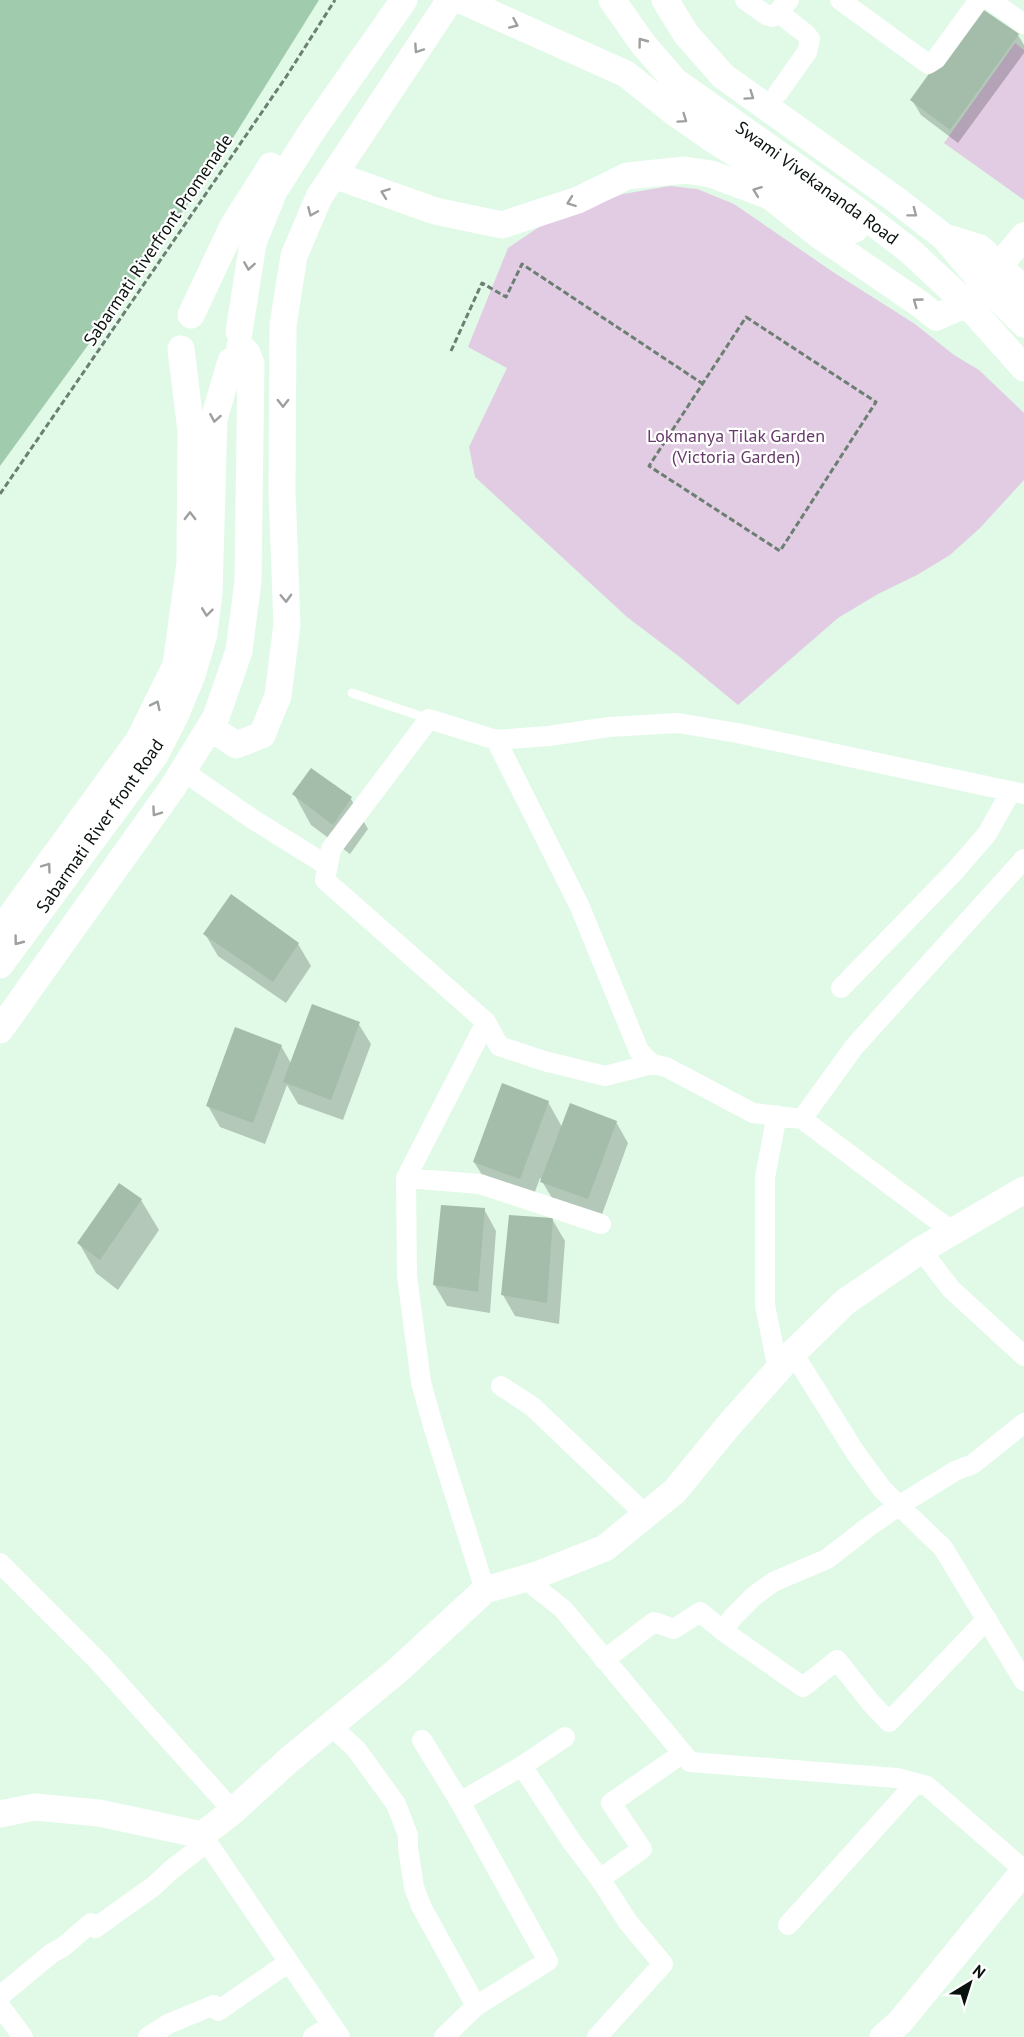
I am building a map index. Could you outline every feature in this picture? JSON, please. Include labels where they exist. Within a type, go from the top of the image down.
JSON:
[{"type":"main road","points":[[0,930],[139,740],[176,665],[190,563],[191,431],[180,330],[191,315],[233,226],[258,185],[382,0]]},
{"type":"main road","name":"Sabarmati River front Road","points":[[0,965],[155,755],[176,714],[192,675],[204,634],[209,593],[214,419],[237,346],[253,243],[274,191],[312,131],[404,0]]},
{"type":"main road","points":[[210,727],[236,745],[262,735],[278,696],[287,624],[282,491],[284,325],[294,256],[319,197],[450,0]]},
{"type":"main road","points":[[461,0],[626,74],[711,138],[858,232],[868,238],[910,251]]},
{"type":"main road","name":"Swami Vivekananda Road","points":[[612,0],[642,44],[675,81],[853,207],[910,251],[984,285],[1024,368]]},
{"type":"main road","points":[[665,0],[686,34],[723,76],[944,237],[980,248],[984,285],[1024,324]]},
{"type":"main road","points":[[334,175],[435,211],[502,225],[578,200],[627,177],[685,170],[711,174],[770,196],[819,235],[936,317],[984,285],[1024,236]]},
{"type":"main road","points":[[984,285],[1024,290]]},
{"type":"main road","points":[[0,1030],[183,771],[216,717],[239,651],[248,581],[251,364],[247,352],[237,346],[232,318],[219,310],[204,309],[191,315]]},
{"type":"main road","points":[[181,348],[189,361],[202,369],[218,369],[237,346]]},
{"type":"main road","points":[[0,1814],[34,1807],[89,1812],[205,1838],[290,1759],[397,1671],[485,1590],[605,1548],[675,1491],[729,1425],[845,1302],[952,1232],[1019,1198]]},
{"type":"main road","points":[[883,2037],[900,2022],[1024,1870]]},
{"type":"street","points":[[745,0],[773,17],[784,6],[810,39],[807,52],[778,93]]},
{"type":"street","points":[[840,0],[927,64],[936,59],[979,0]]},
{"type":"street","points":[[990,0],[1024,24]]},
{"type":"street","points":[[841,988],[954,872],[1018,793],[737,733],[678,723],[609,727],[549,736],[496,740],[429,719],[331,849],[325,880],[486,1022],[499,1046],[605,1076],[652,1064],[666,1067],[753,1113],[802,1119],[952,1232]]},
{"type":"street","points":[[496,740],[580,907],[639,1052],[652,1064]]},
{"type":"street","points":[[183,771],[254,820],[328,866]]},
{"type":"street","points":[[802,1119],[854,1047],[1024,859]]},
{"type":"street","points":[[485,1590],[421,1382],[406,1276],[406,1178],[486,1022]]},
{"type":"street","points":[[777,1115],[765,1177],[765,1305],[786,1362],[882,1489],[943,1548],[1024,1681]]},
{"type":"street","points":[[406,1178],[480,1184],[601,1224]]},
{"type":"street","points":[[921,1251],[951,1289],[1024,1356]]},
{"type":"street","points":[[501,1386],[532,1407],[645,1515]]},
{"type":"street","points":[[723,1631],[754,1596],[773,1582],[827,1559],[900,1505],[955,1471],[972,1464],[1024,1423]]},
{"type":"street","points":[[0,1563],[99,1662],[233,1811]]},
{"type":"street","points":[[524,1578],[563,1609],[690,1762],[897,1778],[927,1786],[1024,1870]]},
{"type":"street","points":[[603,1660],[654,1623],[674,1629],[700,1612],[723,1631],[803,1687],[837,1660],[871,1704],[889,1722],[987,1619]]},
{"type":"street","points":[[330,1725],[356,1749],[396,1804],[408,1835],[414,1887],[421,1906],[476,2006]]},
{"type":"street","points":[[460,1802],[522,1766],[565,1737]]},
{"type":"street","points":[[422,1740],[460,1802],[548,1961],[476,2006],[444,2037]]},
{"type":"street","points":[[600,1880],[642,1849],[611,1803],[683,1754]]},
{"type":"street","points":[[522,1766],[628,1922],[663,1964],[597,2037]]},
{"type":"street","points":[[788,1925],[916,1783]]},
{"type":"street","points":[[0,1996],[91,1923],[95,1928],[154,1886],[205,1838],[336,2031],[313,2037]]},
{"type":"street","points":[[148,2037],[168,2024],[214,2005],[218,2011],[289,1962]]},
{"type":"street","points":[[0,2006],[23,2037]]},
{"type":"lane","points":[[352,693],[429,719]]},
{"type":"path","name":"Sabarmati Riverfront Promenade","points":[[0,494],[286,77],[335,0]]},
{"type":"path","points":[[450,351],[482,283],[506,297],[522,264],[703,384]]},
{"type":"path","points":[[746,317],[876,402],[780,550],[649,466],[703,384],[746,317]]},
{"type":"green space","points":[[1015,43],[1024,50],[1024,200],[944,143]]},
{"type":"green space","name":"Lokmanya Tilak Garden (Victoria Garden)","points":[[670,186],[697,189],[734,204],[833,272],[915,324],[954,355],[979,370],[1024,413],[1024,480],[980,528],[950,555],[838,618],[738,705],[627,617],[475,477],[469,447],[507,368],[468,347],[508,248],[539,227],[623,194]]},
{"type":"shaded area","points":[[0,0],[319,0],[223,154],[0,466]]},
{"type":"building","points":[[978,6],[1019,34],[950,130],[910,100]]},
{"type":"building","points":[[311,768],[352,797],[333,825],[292,794]]},
{"type":"building","points":[[231,894],[299,943],[273,982],[203,934]]},
{"type":"building","points":[[312,1004],[360,1022],[331,1100],[283,1082]]},
{"type":"building","points":[[235,1027],[282,1045],[253,1123],[206,1106]]},
{"type":"building","points":[[502,1083],[549,1101],[520,1179],[473,1162]]},
{"type":"building","points":[[570,1103],[617,1121],[588,1199],[540,1182]]},
{"type":"building","points":[[119,1183],[142,1199],[100,1260],[77,1243]]},
{"type":"building","points":[[441,1205],[485,1208],[478,1292],[433,1285]]},
{"type":"building","points":[[509,1215],[553,1218],[547,1303],[501,1295]]}]
